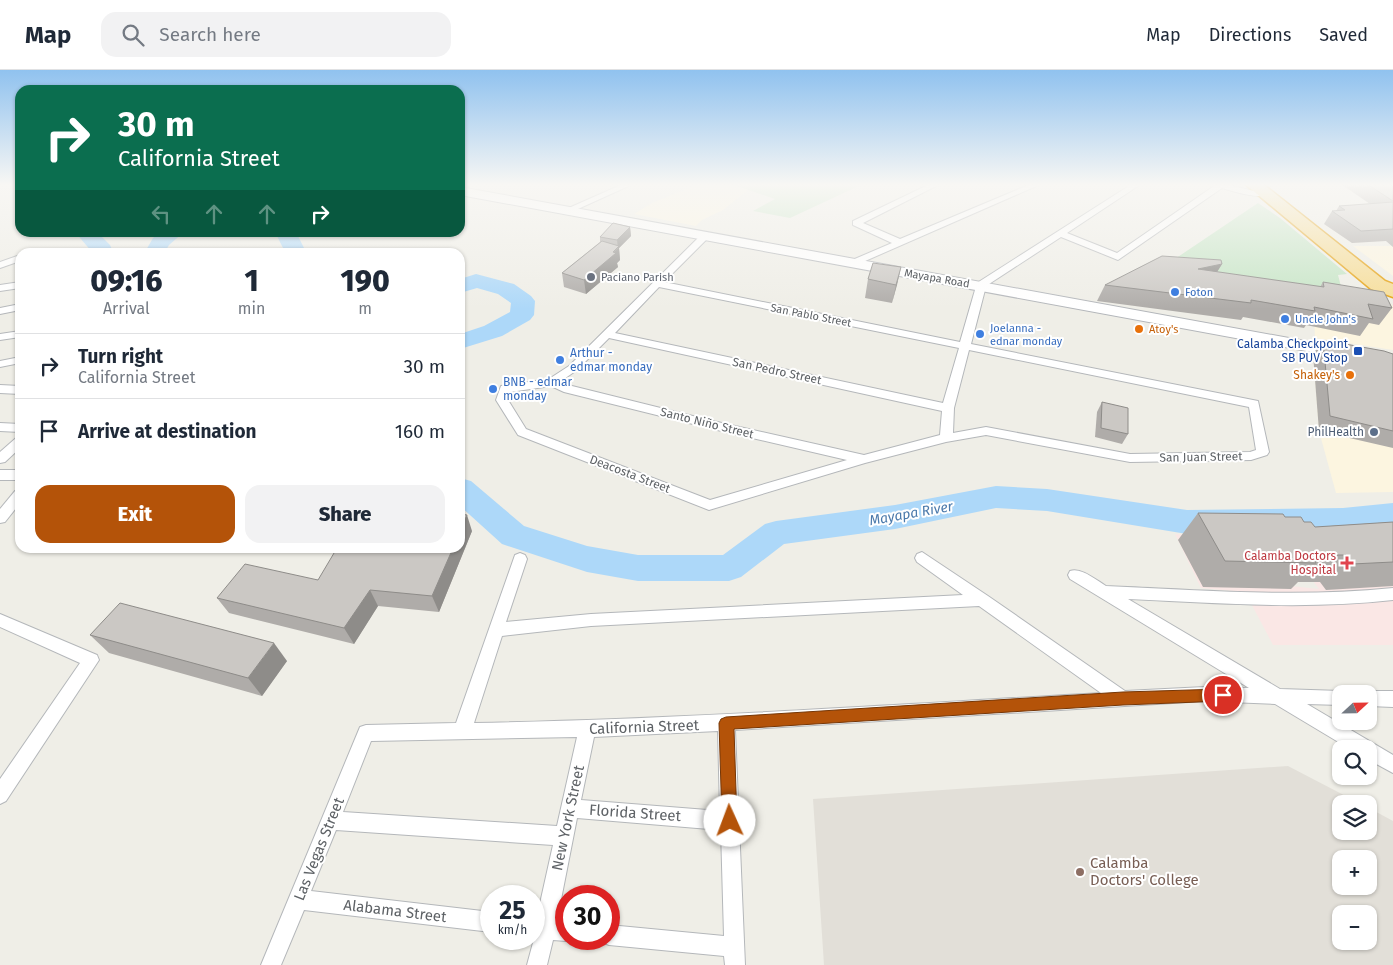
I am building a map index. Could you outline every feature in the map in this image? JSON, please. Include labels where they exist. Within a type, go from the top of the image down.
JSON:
[{"type":"highway","points":[[1306,226],[1386,288],[1385,295],[1393,301]]},
{"type":"main road","name":"Mayapa Road","points":[[648,226],[1391,360]]},
{"type":"street","points":[[862,226],[901,243]]},
{"type":"street","points":[[853,263],[940,226]]},
{"type":"street","points":[[946,438],[948,408],[981,285],[1071,226]]},
{"type":"street","points":[[1059,233],[1118,257],[1161,226]]},
{"type":"street","name":"Deacosta Street","points":[[705,236],[572,368],[552,382],[505,389],[502,400],[522,432],[709,505],[864,459],[946,438]]},
{"type":"street","points":[[0,265],[15,260]]},
{"type":"street","name":"San Pablo Street","points":[[657,284],[964,346]]},
{"type":"street","points":[[0,288],[15,286]]},
{"type":"street","points":[[0,311],[15,308]]},
{"type":"street","name":"San Pedro Street","points":[[606,334],[948,408]]},
{"type":"street","points":[[0,337],[15,335]]},
{"type":"street","name":"San Juan Street","points":[[946,438],[986,432],[1001,433],[1130,458],[1251,456],[1263,452],[1254,404],[964,346]]},
{"type":"street","points":[[1,367],[15,362]]},
{"type":"street","name":"Santo Niño Street","points":[[552,382],[568,389],[665,413],[864,459]]},
{"type":"street","points":[[0,389],[15,390]]},
{"type":"street","points":[[0,427],[15,428]]},
{"type":"street","points":[[0,459],[15,446]]},
{"type":"street","points":[[0,475],[15,475]]},
{"type":"street","points":[[0,518],[15,500]]},
{"type":"street","points":[[922,558],[1123,698]]},
{"type":"street","points":[[462,732],[520,559]]},
{"type":"street","points":[[1075,575],[1353,740]]},
{"type":"street","points":[[1101,591],[1299,600],[1344,600],[1393,594]]},
{"type":"street","points":[[497,630],[590,620],[984,600]]},
{"type":"street","points":[[0,795],[91,660],[2,624]]},
{"type":"street","name":"California Street","points":[[366,733],[587,729],[726,723],[1205,694],[1332,698]]},
{"type":"street","points":[[1378,699],[1393,699]]},
{"type":"street","points":[[620,937],[734,956],[726,723]]},
{"type":"street","name":"New York Street","points":[[545,907],[565,836],[587,729]]},
{"type":"street","name":"Las Vegas Street","points":[[271,965],[366,733]]},
{"type":"street","points":[[1377,754],[1393,764]]},
{"type":"street","name":"Florida Street","points":[[570,808],[730,821]]},
{"type":"street","points":[[331,820],[565,836]]},
{"type":"street","name":"Alabama Street","points":[[298,899],[480,921]]},
{"type":"street","name":"New York Street","points":[[537,965],[538,950]]},
{"type":"shaded area","points":[[1353,246],[1393,246],[1393,276]]},
{"type":"shaded area","points":[[1313,293],[1389,302],[1393,306],[1393,350],[1315,338]]},
{"type":"shaded area","points":[[1313,353],[1393,369],[1393,492],[1336,493],[1319,431]]},
{"type":"shaded area","name":"Calamba Doctors Hospital","points":[[1393,523],[1393,645],[1273,645],[1245,592],[1201,588],[1175,534],[1260,539],[1291,586],[1319,589],[1278,534]]},
{"type":"shaded area","name":"Calamba Doctors' College","points":[[1288,766],[1344,795],[1332,795],[1332,840],[1377,840],[1377,812],[1393,821],[1393,965],[824,965],[813,799]]},
{"type":"green space","points":[[1224,226],[1289,226],[1347,274],[1338,275],[1344,298],[1154,273]]},
{"type":"building","points":[[610,226],[630,227],[617,240],[600,237]]},
{"type":"building","points":[[1353,226],[1393,226],[1393,229],[1361,231]]},
{"type":"building","points":[[602,241],[619,246],[613,252],[616,253],[584,280],[562,273]]},
{"type":"building","points":[[1162,256],[1221,260],[1222,264],[1198,269],[1324,287],[1323,282],[1384,292],[1392,308],[1368,304],[1373,319],[1314,307],[1315,311],[1251,300],[1251,303],[1105,285]]},
{"type":"building","points":[[873,263],[901,267],[896,285],[868,279]]},
{"type":"building","points":[[1323,340],[1393,354],[1393,431],[1330,416]]},
{"type":"building","points":[[1102,402],[1128,408],[1128,434],[1101,428]]},
{"type":"building","points":[[1198,513],[1283,514],[1285,517],[1301,517],[1304,522],[1311,522],[1315,527],[1393,522],[1393,562],[1352,564],[1346,555],[1311,555],[1316,563],[1225,561]]},
{"type":"building","points":[[334,553],[451,553],[432,596],[370,590],[344,628],[217,598],[245,564],[318,580]]},
{"type":"building","points":[[120,603],[274,643],[248,678],[90,635]]},
{"type":"waterway","name":"Mayapa River","points":[[90,237],[100,248]]},
{"type":"waterway","name":"Mayapa River","points":[[157,248],[160,242],[167,237]]},
{"type":"waterway","name":"Mayapa River","points":[[288,237],[293,248]]},
{"type":"waterway","name":"Mayapa River","points":[[465,284],[476,281],[506,289],[523,301],[522,315],[493,331],[465,340]]},
{"type":"waterway","name":"Mayapa River","points":[[465,493],[513,535],[587,559],[638,568],[729,568],[776,533],[895,517],[996,497],[1047,500],[1187,522],[1343,520],[1393,515]]},
{"type":"place","name":"Paciano Parish","points":[[591,277]]},
{"type":"place","name":"Foton","points":[[1175,292]]},
{"type":"place","name":"Uncle John's","points":[[1285,319]]},
{"type":"place","name":"Atoy's","points":[[1139,329]]},
{"type":"place","name":"Joelanna - ednar monday","points":[[980,334]]},
{"type":"place","name":"Calamba Checkpoint SB PUV Stop","points":[[1358,351]]},
{"type":"place","name":"Arthur - edmar monday","points":[[560,360]]},
{"type":"place","name":"Shakey's","points":[[1350,375]]},
{"type":"place","name":"BNB - edmar monday","points":[[493,389]]},
{"type":"place","name":"PhilHealth","points":[[1374,432]]},
{"type":"place","name":"Calamba Doctors Hospital","points":[[1347,563]]},
{"type":"place","name":"Calamba Doctors' College","points":[[1080,872]]},
{"type":"route","points":[[730,821],[726,723],[1123,698],[1205,694],[1223,695]]}]
